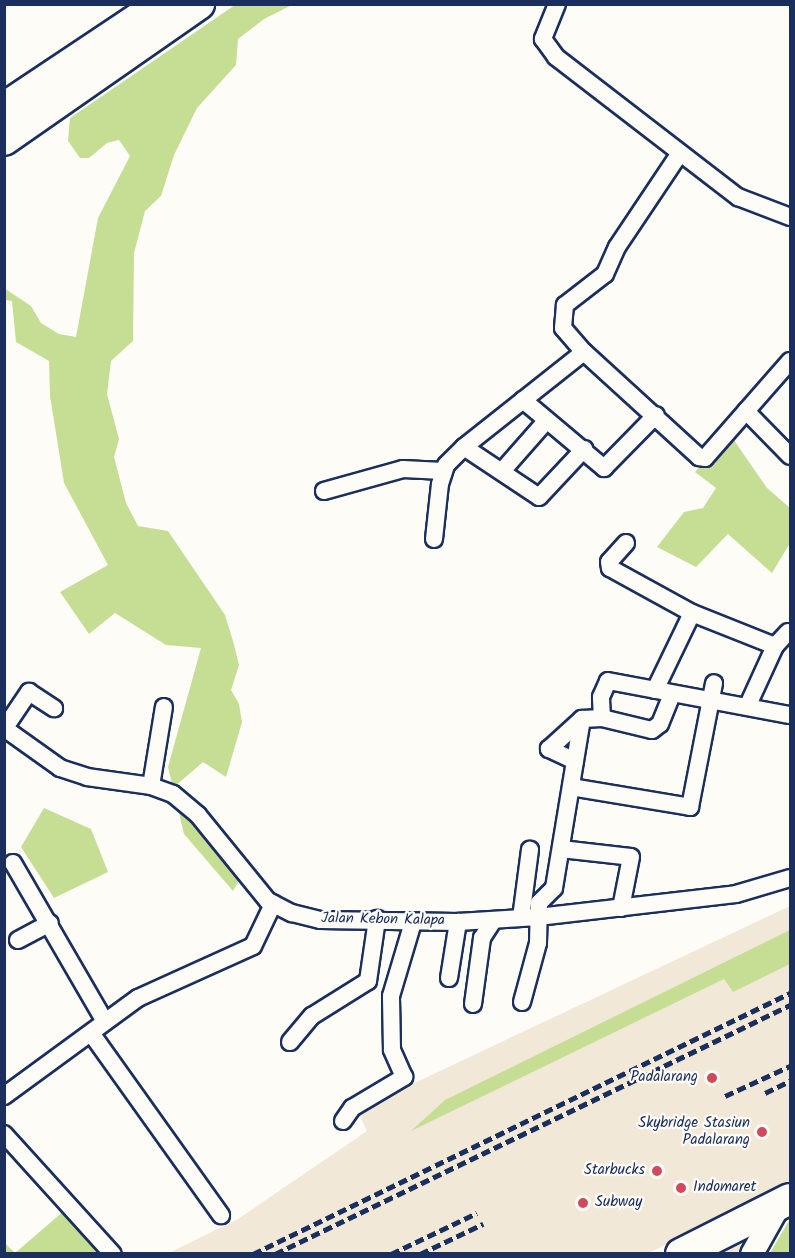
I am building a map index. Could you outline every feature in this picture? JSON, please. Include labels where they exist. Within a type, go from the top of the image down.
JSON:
[{"type":"highway","points":[[4,108],[160,4]]},
{"type":"highway","points":[[4,140],[200,4]]},
{"type":"highway","points":[[681,1254],[785,1202]]},
{"type":"street","points":[[557,4],[543,33],[551,51],[738,197],[790,216]]},
{"type":"street","points":[[680,153],[617,247],[604,274],[565,305],[563,328],[584,352],[656,415],[699,457],[705,458],[790,361]]},
{"type":"street","points":[[434,539],[443,471],[464,447],[584,352]]},
{"type":"street","points":[[523,400],[604,468],[656,415]]},
{"type":"street","points":[[746,411],[790,456]]},
{"type":"street","points":[[503,470],[546,421]]},
{"type":"street","points":[[464,447],[503,470],[539,496],[584,449]]},
{"type":"street","points":[[324,491],[403,469],[443,471]]},
{"type":"street","points":[[626,543],[609,562],[610,568],[692,613],[775,646]]},
{"type":"street","points":[[655,690],[692,613]]},
{"type":"street","points":[[748,705],[775,646],[788,632]]},
{"type":"street","points":[[602,718],[601,697],[608,681],[672,695],[748,705],[790,715]]},
{"type":"street","points":[[571,787],[690,807],[714,683]]},
{"type":"street","points":[[5,728],[31,692],[54,708]]},
{"type":"street","points":[[575,761],[549,749],[582,719],[602,718],[652,730],[660,724],[672,695]]},
{"type":"street","points":[[151,786],[164,707]]},
{"type":"street","points":[[529,918],[539,903],[554,890],[582,719]]},
{"type":"street","name":"Jalan Kebon Kalapa","points":[[5,728],[60,768],[87,777],[151,786],[184,801],[273,904],[292,914],[320,920],[458,922],[529,918],[736,894],[790,878]]},
{"type":"street","points":[[561,849],[631,857],[621,908]]},
{"type":"street","points":[[522,1002],[538,943],[529,918],[530,850]]},
{"type":"street","points":[[13,863],[50,922],[104,1020]]},
{"type":"street","points":[[4,1096],[91,1033],[104,1020],[138,998],[253,946],[273,904]]},
{"type":"street","points":[[290,1042],[312,1016],[368,981],[377,920]]},
{"type":"street","points":[[473,1004],[482,938],[493,921]]},
{"type":"street","points":[[18,940],[50,922]]},
{"type":"street","points":[[343,1121],[352,1108],[404,1077],[392,1050],[391,996],[413,922]]},
{"type":"street","points":[[449,978],[458,922]]},
{"type":"street","points":[[91,1033],[221,1215]]},
{"type":"street","points":[[4,1134],[114,1254]]},
{"type":"street","points":[[752,1254],[785,1202]]},
{"type":"shaded area","points":[[790,906],[790,1187],[648,1253],[167,1254],[238,1219],[367,1131],[357,1110]]},
{"type":"shaded area","points":[[738,1243],[743,1248],[739,1253],[714,1254]]},
{"type":"green space","points":[[235,5],[292,5],[264,19],[238,39],[236,65],[197,108],[174,155],[161,196],[145,211],[134,253],[133,341],[111,361],[107,394],[119,439],[114,457],[126,503],[138,526],[168,531],[225,615],[233,641],[239,665],[231,690],[239,704],[242,722],[226,777],[203,762],[174,787],[243,874],[233,891],[184,834],[168,767],[201,648],[166,645],[115,613],[89,634],[60,592],[108,565],[64,483],[50,396],[49,361],[16,342],[12,301],[5,300],[4,288],[31,306],[41,323],[59,334],[76,337],[98,218],[130,156],[119,140],[107,143],[89,158],[80,158],[68,141],[70,118]]},
{"type":"green space","points":[[729,433],[767,488],[790,508],[790,543],[772,573],[728,534],[696,567],[657,547],[684,512],[703,508],[716,488],[695,472]]},
{"type":"green space","points":[[44,808],[91,829],[108,872],[54,898],[21,847]]},
{"type":"green space","points":[[790,930],[790,964],[733,992],[724,979],[411,1131],[445,1100]]},
{"type":"green space","points":[[65,1210],[110,1253],[15,1253]]},
{"type":"green space","points":[[790,1219],[790,1253],[770,1253]]},
{"type":"green space","points":[[4,1242],[15,1253],[5,1253]]},
{"type":"railway","points":[[253,1254],[790,993]]},
{"type":"railway","points":[[275,1254],[790,1005]]},
{"type":"railway","points":[[725,1096],[790,1066]]},
{"type":"railway","points":[[765,1093],[790,1081]]},
{"type":"railway","points":[[391,1254],[477,1213]]},
{"type":"railway","points":[[420,1254],[483,1224]]},
{"type":"place","name":"Padalarang","points":[[712,1078]]},
{"type":"place","name":"Skybridge Stasiun Padalarang","points":[[762,1132]]},
{"type":"place","name":"Starbucks","points":[[657,1171]]},
{"type":"place","name":"Indomaret","points":[[681,1188]]},
{"type":"place","name":"Subway","points":[[583,1203]]}]
